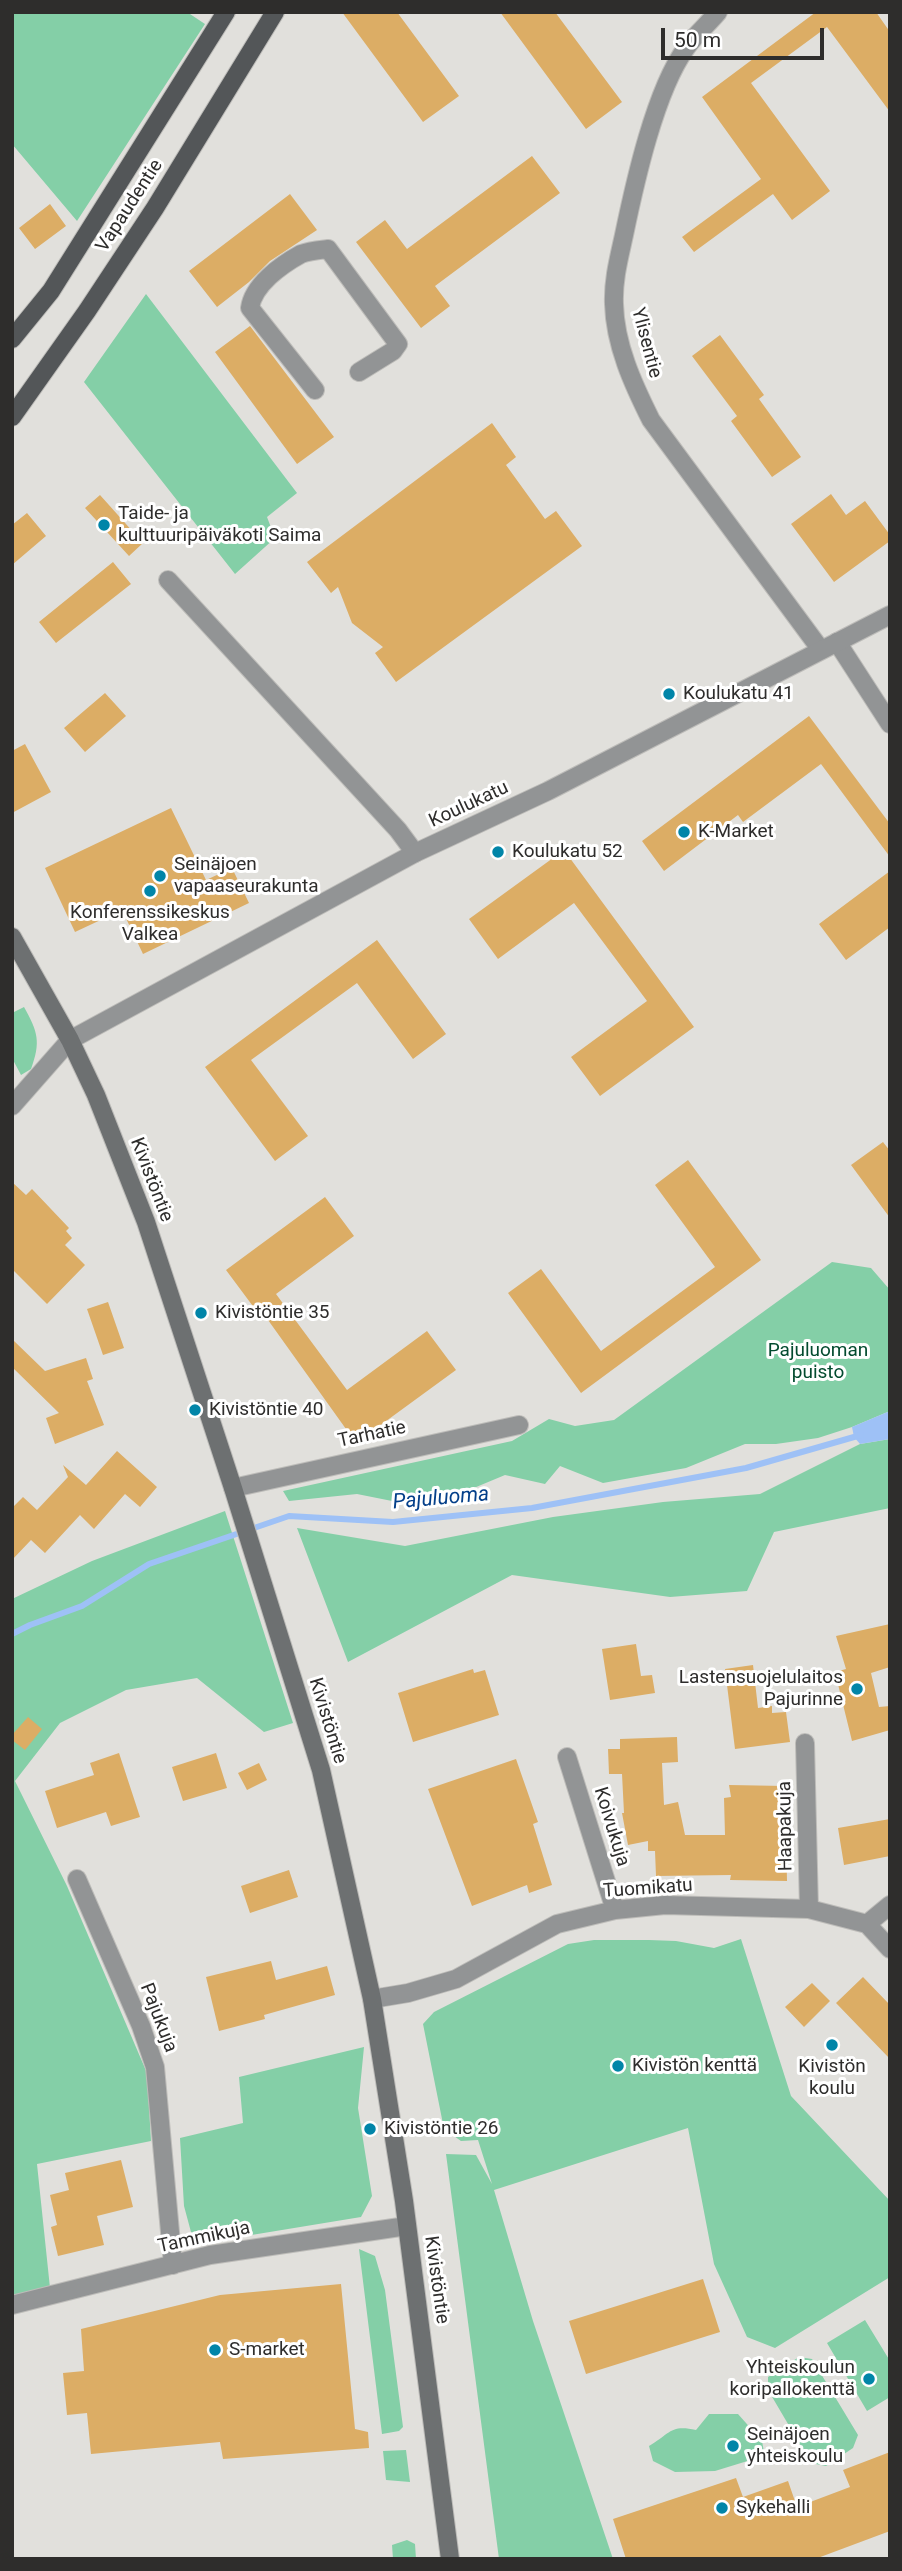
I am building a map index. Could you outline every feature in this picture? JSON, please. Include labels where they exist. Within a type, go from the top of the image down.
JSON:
[{"type":"main road","name":"Vapaudentie","points":[[12,339],[51,291],[226,12]]},
{"type":"main road","name":"Vapaudentie","points":[[12,417],[155,208],[275,12]]},
{"type":"main road","name":"Kivistöntie","points":[[12,937],[70,1040],[96,1096],[146,1222],[321,1770],[373,1999],[407,2226],[450,2559]]},
{"type":"street","name":"Ylisentie","points":[[718,12],[685,48],[664,91],[638,172],[627,220],[614,282],[615,318],[630,378],[651,420],[890,724]]},
{"type":"street","points":[[315,390],[250,308],[252,295],[259,285],[303,253],[328,249],[398,344],[393,351],[359,372]]},
{"type":"street","points":[[168,580],[398,830],[415,853]]},
{"type":"street","name":"Koulukatu","points":[[70,1040],[415,853],[548,791],[890,615]]},
{"type":"street","points":[[12,1106],[70,1040]]},
{"type":"street","name":"Tarhatie","points":[[233,1488],[519,1424]]},
{"type":"street","name":"Haapakuja","points":[[806,1743],[809,1909]]},
{"type":"street","name":"Koivukuja","points":[[567,1757],[615,1910]]},
{"type":"street","name":"Pajukuja","points":[[77,1879],[141,2026],[155,2067],[173,2265]]},
{"type":"street","name":"Tuomikatu","points":[[373,1999],[408,1993],[456,1979],[557,1924],[615,1910],[665,1905],[809,1909],[867,1924]]},
{"type":"street","points":[[890,1905],[867,1924],[890,1949]]},
{"type":"street","name":"Tammikuja","points":[[12,2305],[210,2255],[407,2226]]},
{"type":"green space","points":[[12,12],[187,12],[205,24],[77,221],[12,144]]},
{"type":"green space","points":[[146,294],[297,493],[267,517],[275,538],[235,574],[84,382]]},
{"type":"green space","points":[[24,1007],[35,1030],[37,1044],[31,1069],[21,1075],[12,1058],[12,1013]]},
{"type":"green space","name":"Pajuluoman puisto","points":[[832,1262],[871,1268],[890,1290],[890,1411],[852,1427],[818,1438],[776,1444],[745,1444],[686,1468],[603,1483],[560,1466],[545,1484],[505,1475],[469,1490],[407,1504],[357,1494],[289,1501],[283,1491],[512,1441],[549,1419],[575,1426],[614,1420]]},
{"type":"green space","points":[[890,1439],[890,1508],[774,1532],[747,1591],[670,1597],[512,1575],[348,1662],[297,1528],[405,1546],[553,1517],[663,1502],[760,1494],[860,1444]]},
{"type":"green space","points":[[225,1511],[293,1723],[264,1732],[197,1678],[126,1690],[60,1723],[15,1781],[67,1886],[147,2073],[151,2141],[37,2164],[50,2288],[12,2296],[12,1599],[92,1561]]},
{"type":"green space","points":[[741,1939],[791,2096],[890,2201],[890,2277],[775,2348],[747,2337],[714,2264],[688,2128],[494,2190],[533,2321],[613,2559],[499,2559],[446,2154],[476,2155],[492,2184],[478,2140],[461,2141],[444,2129],[423,2024],[434,2012],[568,1944],[594,1940],[649,1940],[676,1941],[714,1948]]},
{"type":"green space","points":[[364,2047],[358,2108],[372,2196],[361,2217],[215,2241],[191,2232],[184,2206],[180,2138],[243,2123],[239,2077]]},
{"type":"green space","points":[[359,2249],[375,2256],[385,2290],[403,2427],[399,2431],[382,2434]]},
{"type":"green space","name":"Yhteiskoulun koripallokenttä","points":[[865,2320],[890,2361],[890,2397],[867,2411],[827,2343]]},
{"type":"green space","points":[[799,2357],[812,2359],[858,2435],[853,2448],[826,2466],[811,2463],[768,2390],[768,2377]]},
{"type":"green space","points":[[709,2414],[738,2414],[762,2441],[764,2452],[754,2459],[715,2471],[675,2472],[653,2461],[649,2446],[675,2429],[696,2430]]},
{"type":"green space","points":[[406,2450],[410,2482],[386,2480],[383,2451]]},
{"type":"green space","points":[[407,2540],[415,2544],[416,2559],[393,2559],[392,2545]]},
{"type":"water","points":[[890,1411],[890,1439],[860,1444],[854,1437],[852,1427]]},
{"type":"building","points":[[342,12],[397,12],[459,96],[423,122]]},
{"type":"building","points":[[500,12],[555,12],[622,102],[586,129]]},
{"type":"building","points":[[816,12],[876,12],[890,32],[890,112],[827,27],[751,83],[830,191],[792,220],[773,194],[694,252],[682,237],[761,179],[702,97]]},
{"type":"building","points":[[532,156],[560,193],[435,286],[450,306],[421,328],[356,242],[385,220],[407,249]]},
{"type":"building","points":[[290,194],[317,230],[270,261],[217,307],[189,271]]},
{"type":"building","points":[[50,204],[66,226],[35,249],[19,228]]},
{"type":"building","points":[[250,326],[334,437],[297,464],[215,352]]},
{"type":"building","points":[[720,335],[764,395],[759,399],[801,457],[772,477],[731,421],[737,416],[692,356]]},
{"type":"building","points":[[492,423],[516,457],[506,465],[545,519],[556,511],[582,546],[396,682],[375,653],[383,647],[352,623],[338,587],[331,593],[307,562]]},
{"type":"building","points":[[831,494],[846,515],[865,501],[890,535],[890,541],[834,582],[791,524]]},
{"type":"building","points":[[100,495],[143,543],[129,556],[85,508]]},
{"type":"building","points":[[27,513],[46,536],[12,565],[12,525]]},
{"type":"building","points":[[113,562],[131,584],[56,643],[39,622]]},
{"type":"building","points":[[105,693],[126,716],[85,752],[64,728]]},
{"type":"building","points":[[809,716],[890,824],[890,857],[821,764],[743,822],[738,815],[664,871],[642,841]]},
{"type":"building","points":[[25,744],[51,792],[12,813],[12,751]]},
{"type":"building","name":"Konferenssikeskus Valkea","points":[[171,808],[206,880],[232,868],[249,903],[143,954],[122,910],[75,932],[45,868]]},
{"type":"building","points":[[564,850],[694,1027],[600,1096],[571,1057],[647,1001],[574,903],[498,959],[469,919]]},
{"type":"building","points":[[890,871],[890,927],[846,960],[819,924]]},
{"type":"building","points":[[377,940],[446,1034],[413,1059],[357,983],[251,1060],[308,1136],[275,1161],[205,1067]]},
{"type":"building","points":[[883,1142],[890,1151],[890,1218],[851,1165]]},
{"type":"building","points":[[688,1160],[761,1260],[581,1393],[508,1293],[541,1269],[601,1351],[715,1267],[655,1185]]},
{"type":"building","points":[[12,1182],[26,1195],[32,1189],[69,1228],[66,1231],[72,1238],[65,1245],[85,1265],[47,1304],[12,1269]]},
{"type":"building","points":[[325,1197],[354,1236],[276,1294],[347,1390],[427,1331],[456,1370],[356,1443],[258,1306],[255,1309],[226,1270]]},
{"type":"building","points":[[108,1302],[124,1348],[103,1355],[87,1309]]},
{"type":"building","points":[[12,1339],[45,1371],[86,1358],[93,1379],[87,1381],[104,1425],[55,1444],[46,1418],[59,1413],[12,1367]]},
{"type":"building","points":[[117,1451],[157,1487],[140,1507],[125,1494],[94,1529],[80,1515],[45,1553],[31,1540],[12,1560],[12,1508],[23,1497],[37,1510],[68,1477],[63,1465],[86,1485]]},
{"type":"building","name":"Lastensuojelulaitos Pajurinne","points":[[890,1624],[890,1667],[871,1673],[879,1707],[890,1706],[890,1730],[852,1741],[835,1672],[846,1669],[836,1636]]},
{"type":"building","points":[[636,1644],[641,1676],[652,1675],[655,1693],[610,1700],[602,1649]]},
{"type":"building","points":[[753,1665],[758,1708],[772,1706],[772,1713],[786,1712],[790,1742],[735,1749],[725,1669]]},
{"type":"building","points":[[473,1669],[474,1673],[485,1670],[499,1715],[413,1742],[398,1693]]},
{"type":"building","points":[[28,1717],[42,1729],[25,1750],[12,1740],[12,1735]]},
{"type":"building","points":[[677,1737],[678,1762],[662,1763],[664,1805],[678,1802],[685,1835],[725,1835],[724,1798],[731,1797],[729,1785],[785,1786],[787,1881],[730,1880],[731,1875],[656,1876],[655,1851],[648,1851],[648,1841],[628,1845],[622,1813],[622,1774],[609,1774],[608,1749],[620,1749],[620,1739]]},
{"type":"building","points":[[119,1753],[140,1817],[111,1826],[106,1812],[57,1828],[45,1791],[94,1775],[90,1763]]},
{"type":"building","points":[[216,1753],[227,1788],[183,1801],[172,1767]]},
{"type":"building","points":[[516,1759],[538,1822],[533,1824],[552,1885],[529,1893],[527,1885],[472,1906],[428,1789]]},
{"type":"building","points":[[259,1763],[267,1780],[247,1790],[238,1773]]},
{"type":"building","points":[[890,1819],[890,1856],[844,1865],[838,1828]]},
{"type":"building","points":[[289,1870],[298,1897],[250,1913],[241,1886]]},
{"type":"building","points":[[271,1961],[276,1980],[327,1966],[335,1995],[264,2015],[265,2019],[219,2031],[206,1977]]},
{"type":"building","points":[[863,1977],[890,2005],[890,2059],[836,2003]]},
{"type":"building","points":[[812,1983],[830,2001],[804,2027],[785,2007]]},
{"type":"building","points":[[121,2160],[133,2207],[97,2216],[104,2245],[58,2256],[51,2227],[57,2225],[50,2195],[69,2190],[65,2173]]},
{"type":"building","points":[[703,2279],[720,2332],[586,2374],[569,2321]]},
{"type":"building","name":"S-market","points":[[341,2284],[355,2429],[368,2432],[369,2448],[223,2459],[220,2442],[91,2454],[87,2413],[67,2415],[63,2373],[84,2371],[81,2329],[220,2295]]},
{"type":"building","name":"Sykehalli","points":[[890,2452],[890,2531],[815,2559],[626,2559],[613,2519],[736,2478],[743,2497],[788,2481],[797,2507],[850,2487],[843,2470]]},
{"type":"waterway","name":"Pajuluoma","points":[[12,1634],[82,1606],[149,1564],[289,1516],[393,1522],[532,1508],[746,1468],[861,1435]]},
{"type":"place","name":"Taide- ja kulttuuripäiväkoti Saima","points":[[104,525]]},
{"type":"place","name":"Koulukatu 41","points":[[669,694]]},
{"type":"place","name":"K-Market","points":[[684,832]]},
{"type":"place","name":"Koulukatu 52","points":[[498,852]]},
{"type":"place","name":"Seinäjoen vapaaseurakunta","points":[[160,876]]},
{"type":"place","name":"Konferenssikeskus Valkea","points":[[150,891]]},
{"type":"place","name":"Kivistöntie 35","points":[[201,1313]]},
{"type":"place","name":"Kivistöntie 40","points":[[195,1410]]},
{"type":"place","name":"Lastensuojelulaitos Pajurinne","points":[[857,1689]]},
{"type":"place","name":"Kivistön koulu","points":[[832,2045]]},
{"type":"place","name":"Kivistön kenttä","points":[[618,2066]]},
{"type":"place","name":"Kivistöntie 26","points":[[370,2129]]},
{"type":"place","name":"S-market","points":[[215,2350]]},
{"type":"place","name":"Yhteiskoulun koripallokenttä","points":[[869,2379]]},
{"type":"place","name":"Seinäjoen yhteiskoulu","points":[[733,2446]]},
{"type":"place","name":"Sykehalli","points":[[722,2508]]}]
